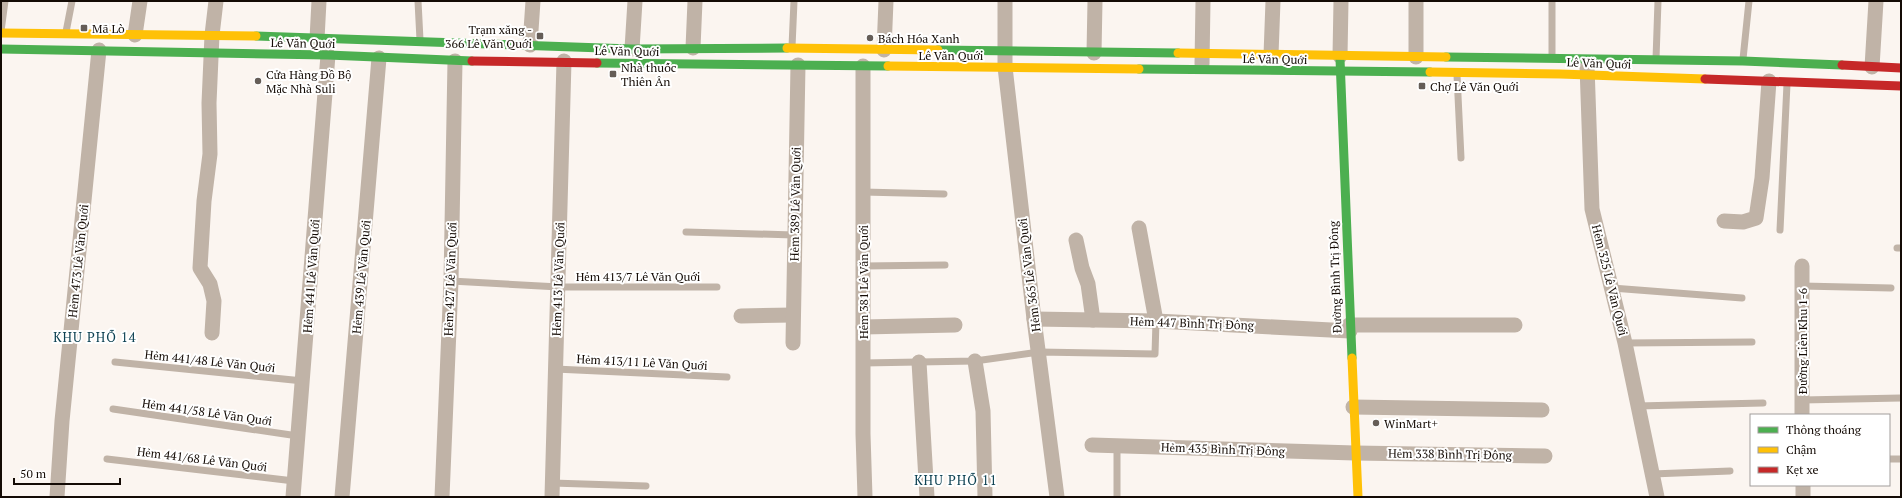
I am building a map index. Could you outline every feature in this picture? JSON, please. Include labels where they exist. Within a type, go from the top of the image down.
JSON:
[{"type":"main road","name":"Lê Văn Quới","points":[[1,32],[212,35],[317,40],[632,49],[792,48],[1094,53],[1340,72],[1587,75],[1901,86]]},
{"type":"main road","points":[[420,58],[421,42]]},
{"type":"main road","points":[[692,64],[693,48]]},
{"type":"main road","name":"Lê Văn Quới","points":[[1,49],[328,55],[455,60],[863,66],[1004,67],[1202,62],[1272,55],[1743,61],[1901,68]]},
{"type":"main road","name":"Đường Bình Trị Đông","points":[[1340,56],[1349,328],[1358,497]]},
{"type":"street","points":[[135,35],[140,1]]},
{"type":"street","points":[[212,333],[214,301],[210,284],[200,268],[204,201],[210,154],[209,103],[212,35],[216,1]]},
{"type":"street","points":[[317,40],[319,1]]},
{"type":"street","points":[[530,45],[533,1]]},
{"type":"street","points":[[632,49],[635,1]]},
{"type":"street","points":[[693,48],[695,1]]},
{"type":"street","points":[[884,50],[886,1]]},
{"type":"street","name":"Hẻm 365 Lê Văn Quới","points":[[1006,1],[1004,67],[1057,497]]},
{"type":"street","points":[[1094,53],[1095,1]]},
{"type":"street","points":[[1202,62],[1203,1]]},
{"type":"street","points":[[1272,55],[1273,1]]},
{"type":"street","points":[[1340,56],[1341,1]]},
{"type":"street","points":[[1416,1],[1416,57]]},
{"type":"street","points":[[1872,67],[1876,1]]},
{"type":"street","name":"Hẻm 473 Lê Văn Quới","points":[[57,497],[62,421],[99,50]]},
{"type":"street","name":"Hẻm 441 Lê Văn Quới","points":[[293,497],[304,381],[328,55]]},
{"type":"street","name":"Hẻm 439 Lê Văn Quới","points":[[342,497],[379,58]]},
{"type":"street","name":"Hẻm 325 Lê Văn Quới","points":[[1586,59],[1592,209],[1625,343],[1657,497]]},
{"type":"street","name":"Hẻm 427 Lê Văn Quới","points":[[442,497],[451,281],[455,60]]},
{"type":"street","name":"Hẻm 413 Lê Văn Quới","points":[[552,490],[559,287],[564,62]]},
{"type":"street","name":"Hẻm 389 Lê Văn Quới","points":[[793,343],[798,65]]},
{"type":"street","name":"Hẻm 381 Lê Văn Quới","points":[[863,66],[863,363],[865,497]]},
{"type":"street","points":[[1724,221],[1743,222],[1756,218],[1762,178],[1769,81]]},
{"type":"street","points":[[1139,228],[1156,321]]},
{"type":"street","points":[[1076,240],[1088,284],[1093,320]]},
{"type":"street","name":"Đường Liên Khu 1-6","points":[[1802,266],[1802,414]]},
{"type":"street","points":[[742,316],[793,315]]},
{"type":"street","name":"Hẻm 447 Bình Trị Đông","points":[[1034,319],[1156,321],[1349,328],[1515,325]]},
{"type":"street","points":[[863,327],[955,325]]},
{"type":"street","points":[[975,361],[983,411],[985,497]]},
{"type":"street","points":[[920,362],[927,497]]},
{"type":"street","points":[[1353,407],[1542,410]]},
{"type":"street","name":"Hẻm 435 Bình Trị Đông","points":[[1092,445],[1355,453]]},
{"type":"street","name":"Hẻm 338 Bình Trị Đông","points":[[1355,453],[1545,456]]},
{"type":"street","points":[[1803,486],[1803,497]]},
{"type":"lane","points":[[1,32],[5,1]]},
{"type":"lane","points":[[65,33],[72,1]]},
{"type":"lane","points":[[418,1],[421,42]]},
{"type":"lane","points":[[792,48],[794,1]]},
{"type":"lane","points":[[1552,1],[1552,59]]},
{"type":"lane","points":[[1656,60],[1658,1]]},
{"type":"lane","points":[[1743,61],[1749,1]]},
{"type":"lane","points":[[1457,73],[1461,158]]},
{"type":"lane","points":[[1780,230],[1787,82]]},
{"type":"lane","points":[[863,192],[944,194]]},
{"type":"lane","points":[[686,232],[794,235]]},
{"type":"lane","points":[[863,266],[945,265]]},
{"type":"lane","name":"Hẻm 413/7 Lê Văn Quới","points":[[451,281],[559,287],[717,287]]},
{"type":"lane","points":[[1802,286],[1891,288]]},
{"type":"lane","points":[[1612,288],[1742,298]]},
{"type":"lane","points":[[863,363],[975,361],[1038,352],[1155,354],[1156,321]]},
{"type":"lane","points":[[1625,343],[1752,342]]},
{"type":"lane","name":"Hẻm 441/48 Lê Văn Quới","points":[[115,362],[304,381]]},
{"type":"lane","name":"Hẻm 413/11 Lê Văn Quới","points":[[555,369],[727,377]]},
{"type":"lane","points":[[1802,400],[1901,398]]},
{"type":"lane","points":[[1637,406],[1763,403]]},
{"type":"lane","name":"Hẻm 441/58 Lê Văn Quới","points":[[113,409],[299,436]]},
{"type":"lane","points":[[1116,497],[1117,446]]},
{"type":"lane","name":"Hẻm 441/68 Lê Văn Quới","points":[[107,459],[294,481]]},
{"type":"lane","points":[[1890,459],[1901,459]]},
{"type":"lane","points":[[1652,474],[1730,471]]},
{"type":"lane","points":[[552,490],[646,486]]},
{"type":"traffic: fast","points":[[256,36],[632,49],[787,48]]},
{"type":"traffic: fast","points":[[1,49],[328,55],[472,61]]},
{"type":"traffic: fast","points":[[938,50],[1178,53]]},
{"type":"traffic: fast","points":[[1446,57],[1743,61],[1842,65]]},
{"type":"traffic: fast","points":[[1340,59],[1352,358]]},
{"type":"traffic: fast","points":[[597,63],[888,66]]},
{"type":"traffic: fast","points":[[1139,69],[1430,72]]},
{"type":"traffic: slow","points":[[1,33],[256,36]]},
{"type":"traffic: slow","points":[[787,48],[938,50]]},
{"type":"traffic: slow","points":[[1178,53],[1446,57]]},
{"type":"traffic: slow","points":[[888,66],[1139,69]]},
{"type":"traffic: slow","points":[[1430,72],[1560,74],[1705,79]]},
{"type":"traffic: slow","points":[[1352,358],[1358,497]]},
{"type":"traffic: jam","points":[[472,61],[597,63]]},
{"type":"traffic: jam","points":[[1842,65],[1901,68]]},
{"type":"traffic: jam","points":[[1705,79],[1901,86]]},
{"type":"place","name":"Mã Lò","points":[[84,28]]},
{"type":"place","name":"Trạm xăng - 366 Lê Văn Quới","points":[[540,36]]},
{"type":"place","name":"Bách Hóa Xanh","points":[[870,38]]},
{"type":"place","name":"Nhà thuốc Thiên Ân","points":[[613,74]]},
{"type":"place","name":"Cửa Hàng Đồ Bộ Mặc Nhà Suli","points":[[258,81]]},
{"type":"place","name":"Chợ Lê Văn Quới","points":[[1422,86]]},
{"type":"place","name":"WinMart+","points":[[1376,423]]},
{"type":"district","name":"KHU PHỐ 14","points":[[95,337]]},
{"type":"district","name":"KHU PHỐ 11","points":[[956,480]]}]
